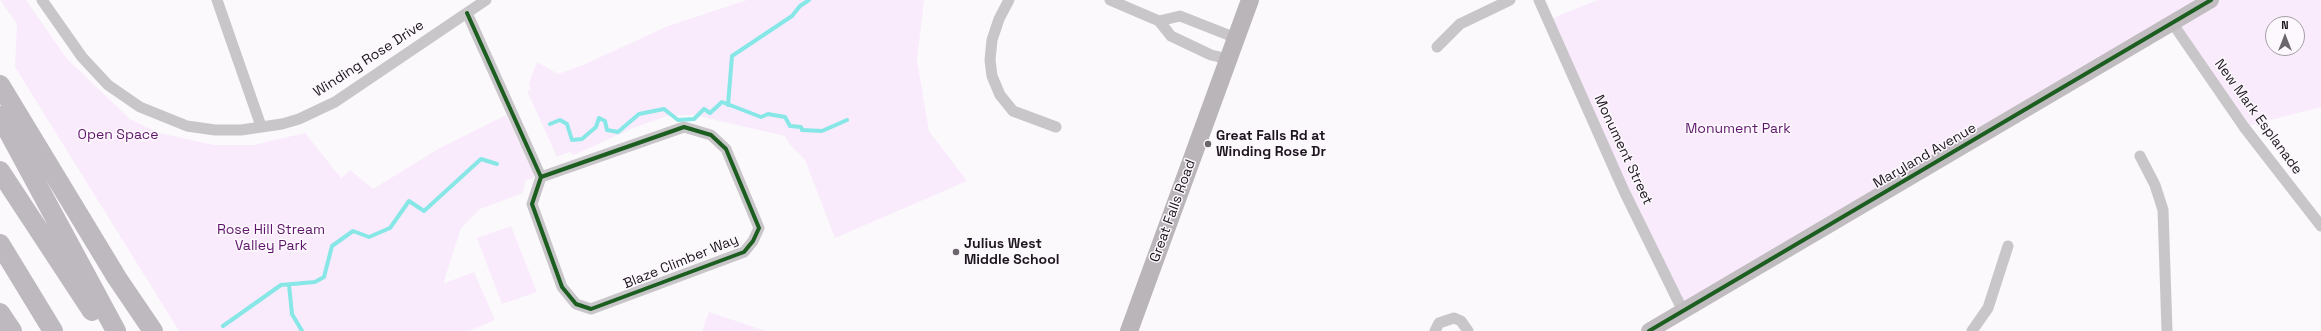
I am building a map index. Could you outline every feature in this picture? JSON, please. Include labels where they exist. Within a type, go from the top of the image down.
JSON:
[{"type":"highway","points":[[0,85],[117,278],[153,331]]},
{"type":"highway","points":[[0,116],[116,331]]},
{"type":"highway","points":[[0,171],[105,331]]},
{"type":"highway","points":[[0,244],[53,331]]},
{"type":"highway","points":[[0,313],[12,331]]},
{"type":"main road","name":"Great Falls Road","points":[[1129,331],[1250,0]]},
{"type":"main road","name":"Maryland Avenue","points":[[1649,331],[2173,24],[2211,0]]},
{"type":"street","name":"Winding Rose Drive","points":[[42,0],[88,63],[108,85],[140,107],[187,126],[215,130],[241,130],[282,124],[299,119],[335,102],[486,0]]},
{"type":"street","points":[[217,0],[261,126]]},
{"type":"street","points":[[1009,0],[999,20],[992,40],[990,60],[992,76],[1000,95],[1013,111],[1056,127]]},
{"type":"street","points":[[1110,0],[1159,21],[1171,36],[1211,55],[1228,59]]},
{"type":"street","points":[[1437,47],[1460,24],[1510,0]]},
{"type":"street","name":"Monument Street","points":[[1539,0],[1624,191],[1683,311]]},
{"type":"street","points":[[467,13],[541,177]]},
{"type":"street","points":[[1159,21],[1180,16],[1236,38]]},
{"type":"street","name":"New Mark Esplanade","points":[[2173,24],[2244,127],[2321,226]]},
{"type":"street","name":"Blaze Climber Way","points":[[684,127],[711,135],[726,149],[759,228],[753,241],[744,252],[591,309],[576,304],[560,280],[532,204],[541,177],[684,127]]},
{"type":"street","points":[[2140,156],[2155,185],[2163,210],[2168,331]]},
{"type":"street","points":[[1972,331],[1988,308],[2008,246]]},
{"type":"street","points":[[1435,331],[1439,323],[1454,318],[1461,321],[1468,331]]},
{"type":"green space","name":"Rose Hill Stream Valley Park","points":[[0,0],[26,0],[67,59],[130,119],[159,133],[214,145],[253,145],[305,133],[341,178],[350,170],[373,189],[440,148],[506,115],[535,177],[525,181],[523,193],[480,209],[461,228],[444,281],[445,283],[474,272],[495,320],[469,331],[179,331],[15,67],[17,24]]},
{"type":"green space","points":[[747,0],[924,0],[917,60],[929,131],[967,181],[835,238],[805,160],[790,145],[785,136],[694,115],[667,116],[633,128],[574,155],[569,152],[557,157],[527,91],[531,89],[529,83],[537,62],[558,74],[583,65],[668,26]]},
{"type":"green space","name":"Monument Park","points":[[1598,0],[2321,0],[2321,107],[2244,127],[2173,24],[1683,311],[1548,20]]},
{"type":"green space","points":[[511,226],[537,292],[502,304],[477,238]]},
{"type":"green space","points":[[709,312],[766,331],[702,331]]},
{"type":"waterway","points":[[728,105],[732,56],[792,16],[800,6],[809,0]]},
{"type":"waterway","points":[[550,124],[560,120],[567,124],[572,140],[582,139],[596,127],[599,118],[605,121],[607,130],[618,132],[639,114],[664,109],[678,120],[694,119],[704,109],[710,113],[722,102],[761,117],[768,114],[785,117],[790,126],[801,127],[802,130],[822,131],[847,120]]},
{"type":"waterway","points":[[223,326],[281,285],[315,282],[324,277],[332,246],[353,231],[369,237],[390,228],[409,201],[424,211],[481,159],[497,164]]},
{"type":"waterway","points":[[289,285],[292,314],[302,331]]},
{"type":"cycle path","points":[[1649,331],[2211,0]]},
{"type":"cycle path","points":[[467,13],[541,177],[684,127],[711,135],[726,149],[759,228],[753,241],[744,252],[591,309],[576,304],[562,287],[532,204],[541,177]]},
{"type":"place","name":"Great Falls Rd at Winding Rose Dr","points":[[1208,144]]},
{"type":"place","name":"Julius West Middle School","points":[[956,252]]},
{"type":"park label","name":"Open Space","points":[[118,135]]}]
